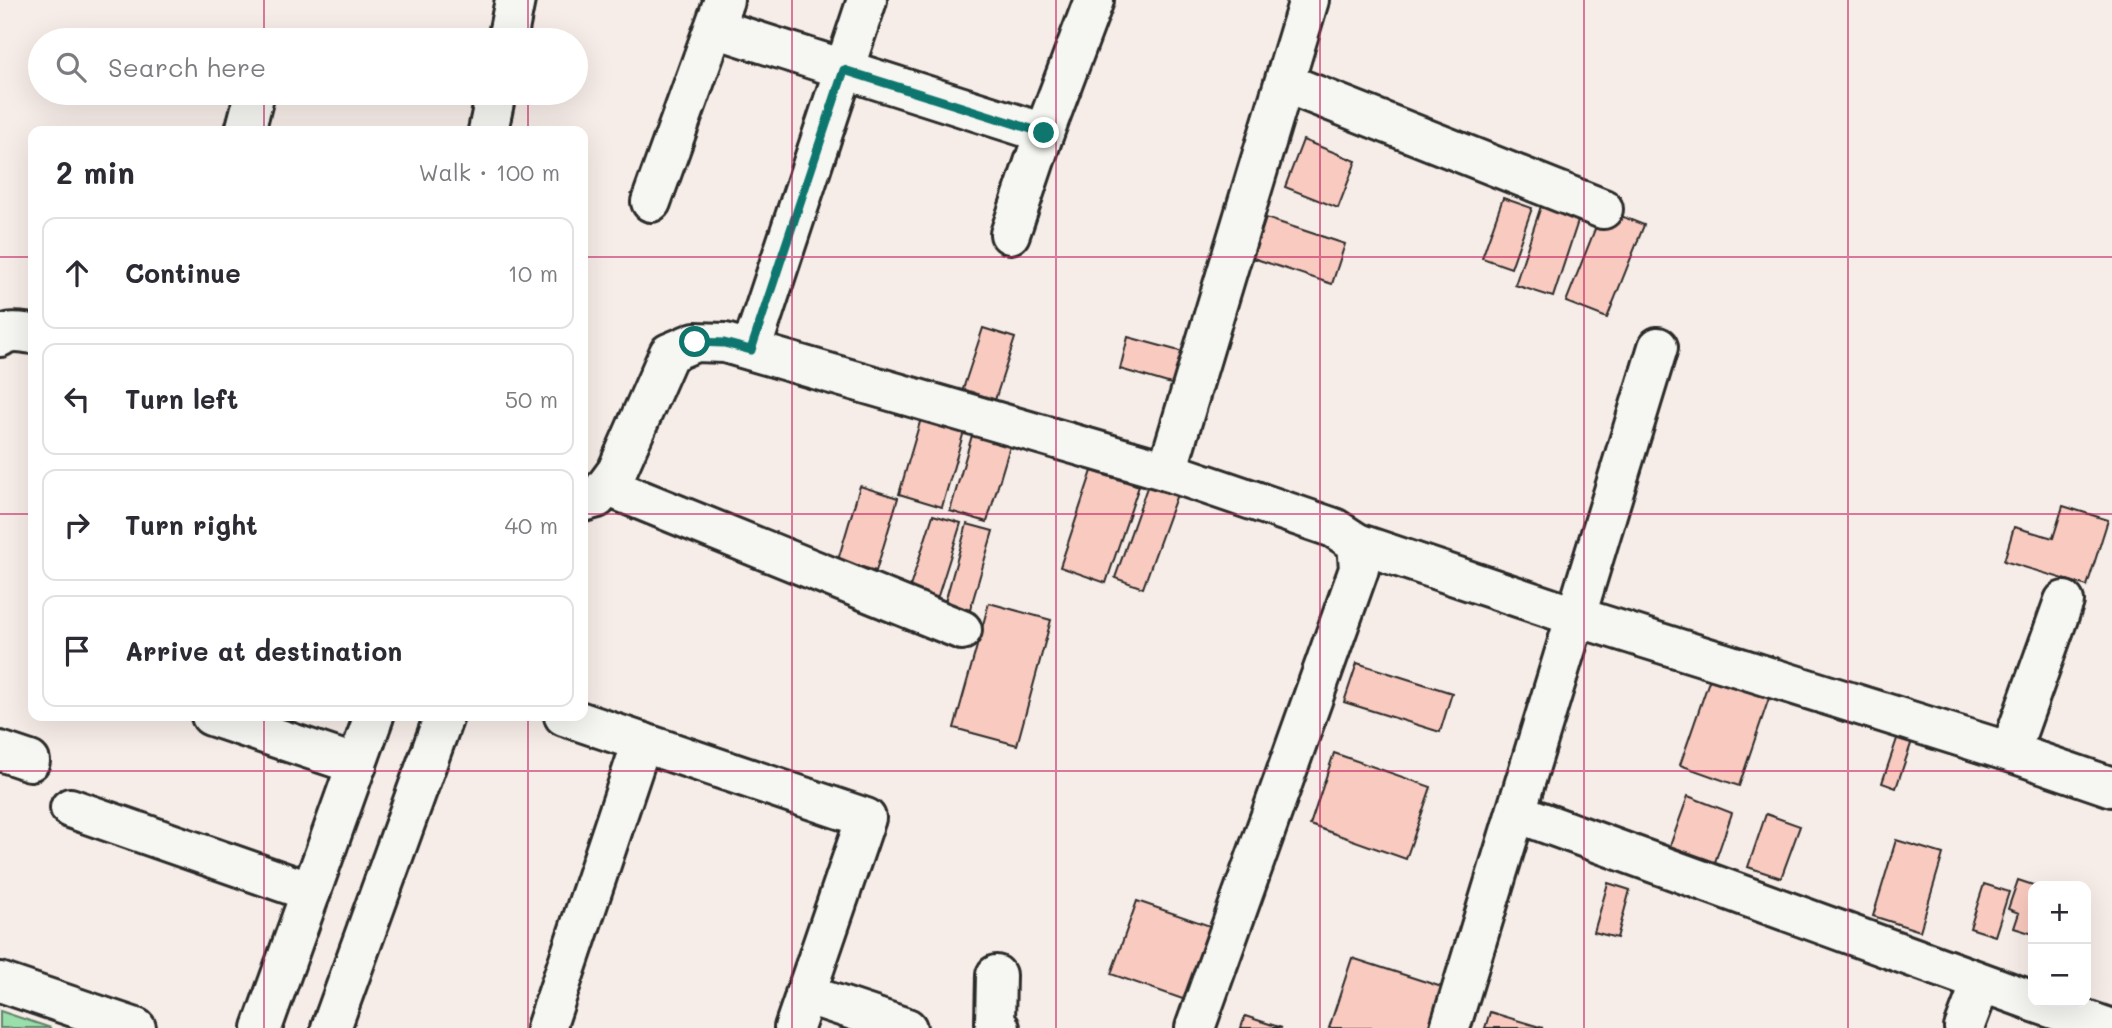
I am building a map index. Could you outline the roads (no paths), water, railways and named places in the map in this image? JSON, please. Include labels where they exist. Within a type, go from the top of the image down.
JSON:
[{"type":"street","points":[[509,28],[515,0]]},
{"type":"street","points":[[751,350],[867,0]]},
{"type":"street","points":[[1010,234],[1044,133],[1094,0]]},
{"type":"street","points":[[1167,471],[1309,0]]},
{"type":"street","points":[[651,202],[719,14],[844,70],[1044,133]]},
{"type":"street","points":[[1285,83],[1603,209]]},
{"type":"street","points":[[246,126],[252,105]]},
{"type":"street","points":[[489,126],[493,105]]},
{"type":"street","points":[[0,337],[18,332],[28,333]]},
{"type":"street","points":[[962,630],[594,494],[617,471],[669,353],[695,342],[724,343],[1167,471],[1334,528],[1357,543],[1577,617],[2010,752],[2112,787]]},
{"type":"street","points":[[1450,1028],[1658,347]]},
{"type":"street","points":[[1195,1028],[1359,569],[1357,543]]},
{"type":"street","points":[[2010,752],[2064,601]]},
{"type":"street","points":[[226,721],[357,765]]},
{"type":"street","points":[[262,1028],[372,721]]},
{"type":"street","points":[[331,1028],[442,721]]},
{"type":"street","points":[[579,721],[866,818],[800,1011],[906,1028]]},
{"type":"street","points":[[546,1028],[642,742]]},
{"type":"street","points":[[70,808],[311,892]]},
{"type":"street","points":[[1517,813],[2028,1000]]},
{"type":"street","points":[[996,975],[995,1023],[1000,1028]]},
{"type":"street","points":[[0,982],[136,1028]]},
{"type":"street","points":[[1964,1028],[1980,983]]},
{"type":"street","points":[[2048,1007],[2109,1028]]}]
